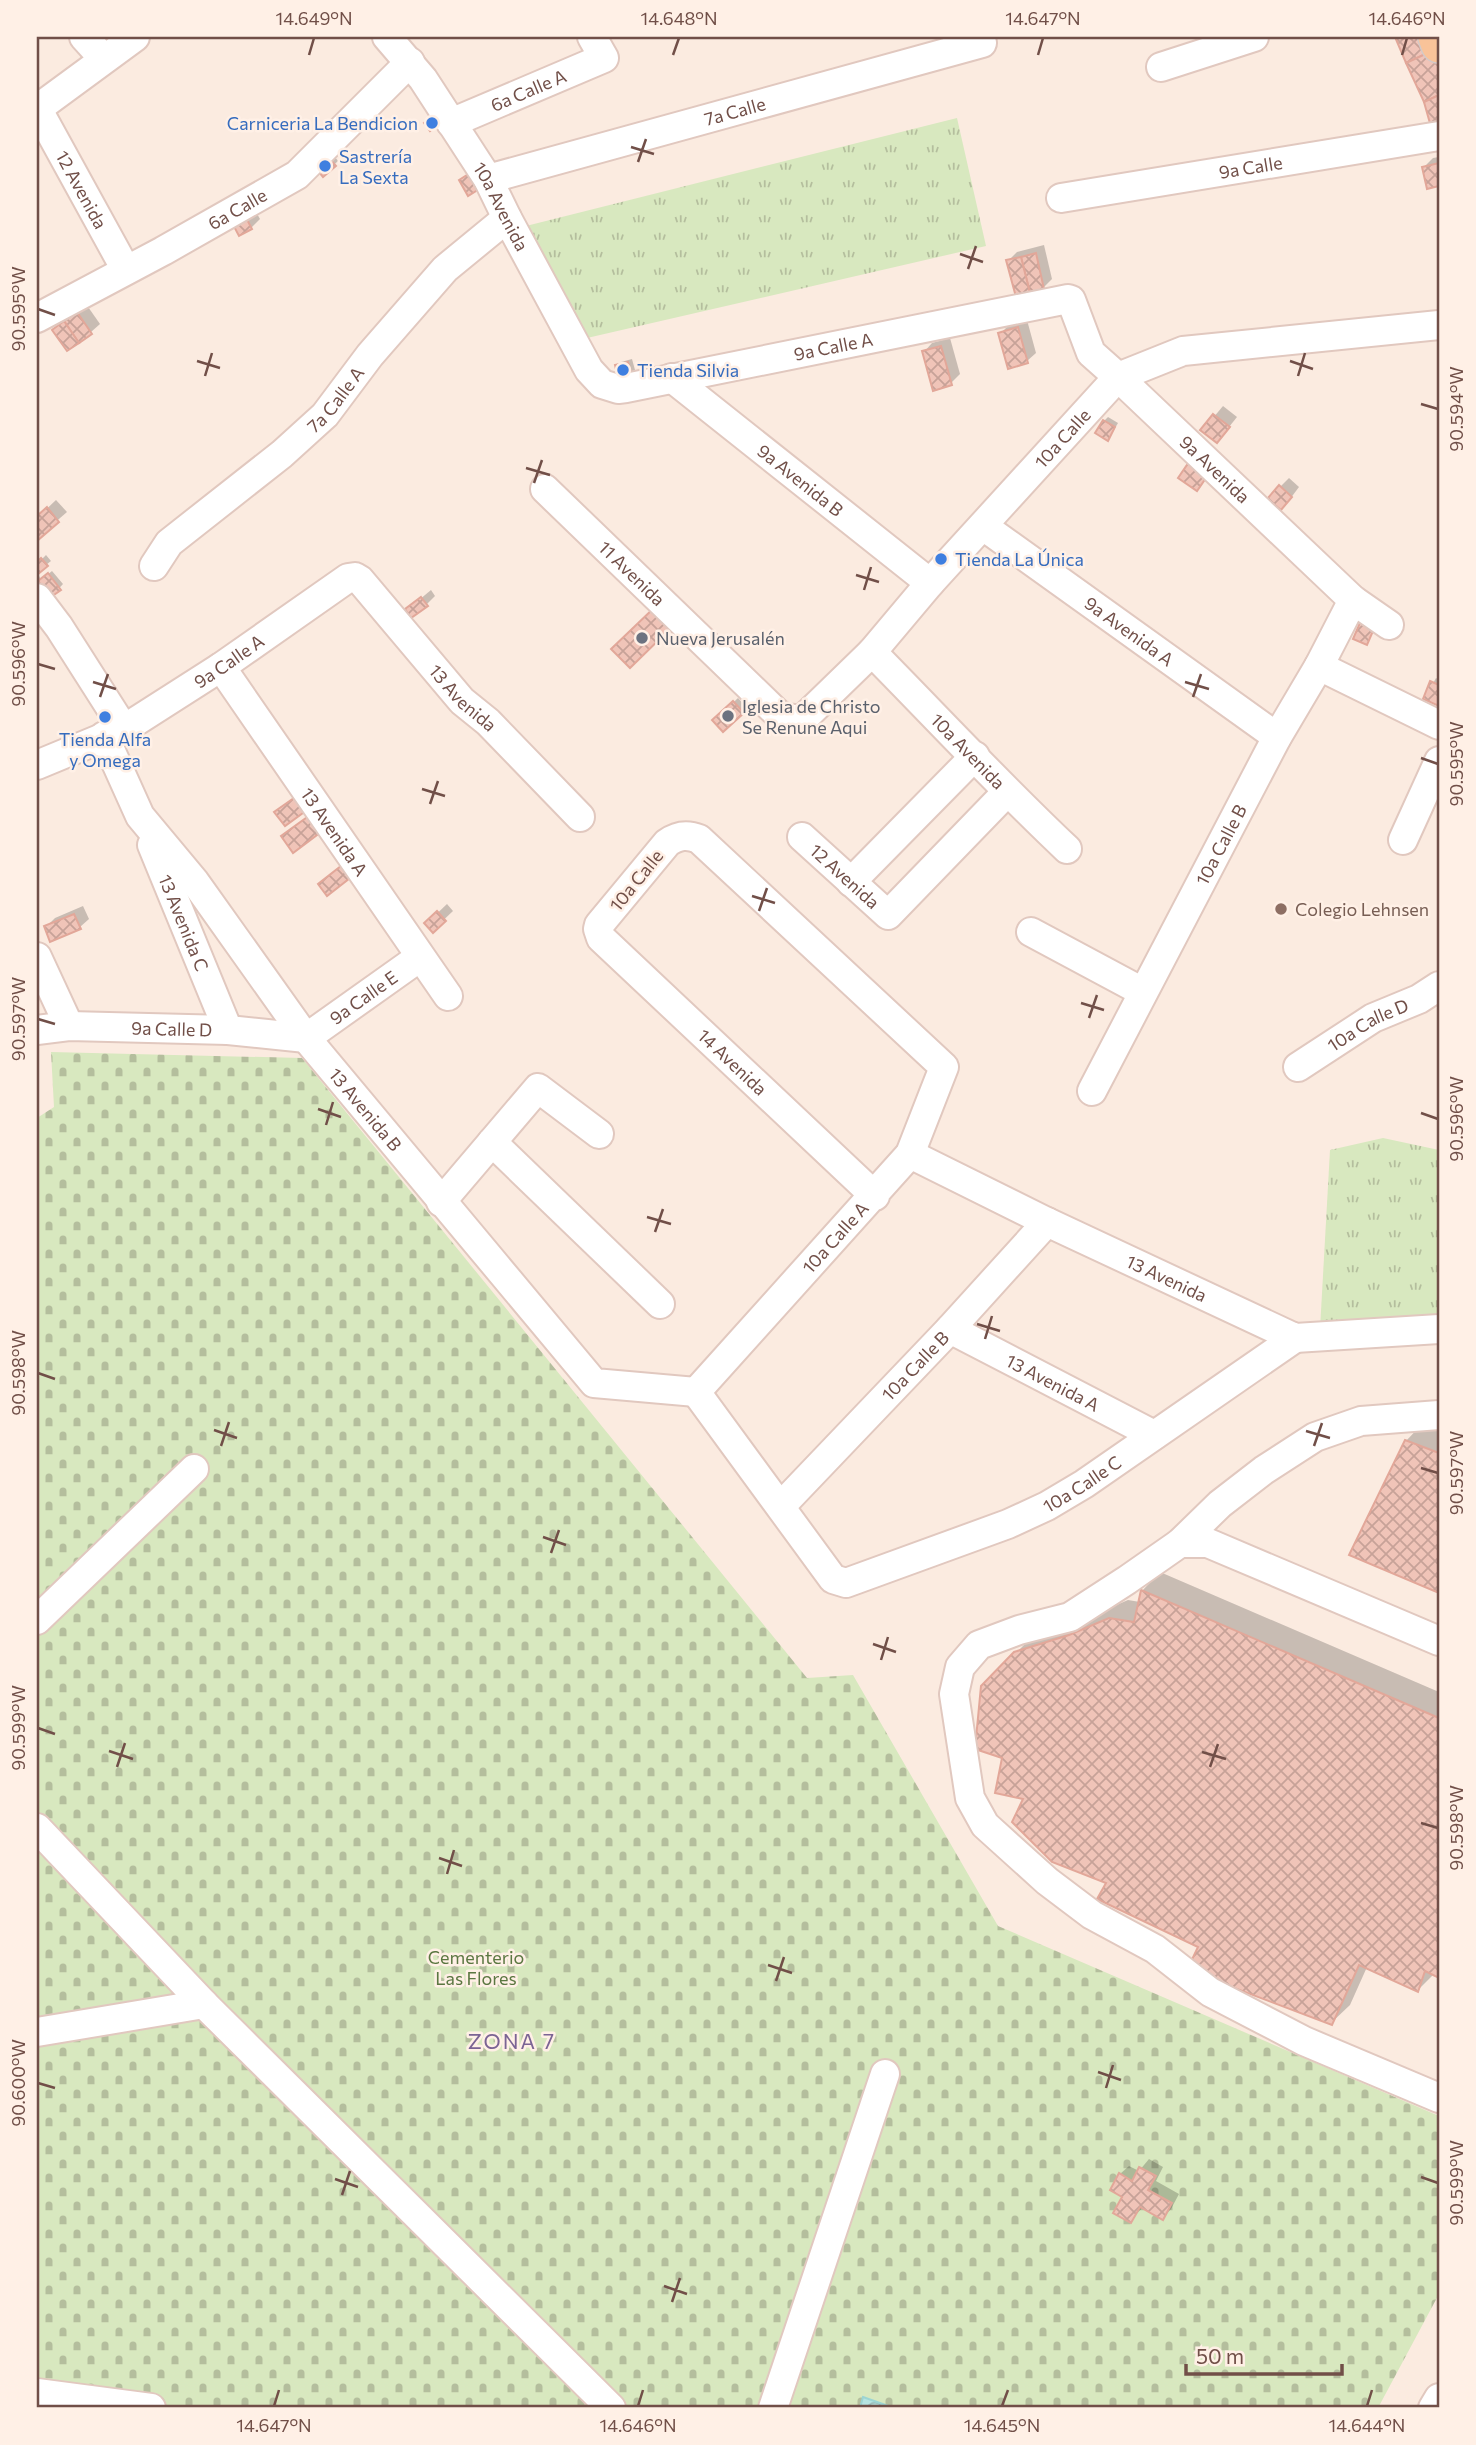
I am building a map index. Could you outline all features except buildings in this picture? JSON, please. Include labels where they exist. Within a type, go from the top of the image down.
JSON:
[{"type":"main road","points":[[1436,37],[1439,45]]},
{"type":"street","points":[[84,37],[104,59]]},
{"type":"street","points":[[37,109],[135,37]]},
{"type":"street","name":"10a Avenida","points":[[387,37],[410,62],[488,179],[589,370],[602,384]]},
{"type":"street","points":[[1161,67],[1254,37]]},
{"type":"street","name":"7a Calle","points":[[488,179],[980,40]]},
{"type":"street","name":"6a Calle A","points":[[451,122],[598,47]]},
{"type":"street","name":"6a Calle","points":[[37,318],[297,175],[410,62]]},
{"type":"street","name":"12 Avenida","points":[[37,109],[126,270]]},
{"type":"street","name":"9a Calle","points":[[1061,198],[1439,136]]},
{"type":"street","name":"7a Calle A","points":[[154,566],[169,542],[282,454],[326,415],[370,355],[445,269],[507,218]]},
{"type":"street","name":"9a Calle A","points":[[602,384],[618,389],[1064,298]]},
{"type":"street","name":"9a Avenida","points":[[1064,298],[1071,300],[1091,353],[1353,600],[1389,625]]},
{"type":"street","name":"10a Calle","points":[[778,714],[785,719],[802,720],[872,652],[930,583],[1118,377],[1183,351],[1439,325]]},
{"type":"street","name":"9a Avenida B","points":[[672,378],[930,583]]},
{"type":"street","name":"11 Avenida","points":[[545,489],[778,714]]},
{"type":"street","name":"9a Avenida A","points":[[983,526],[1277,737]]},
{"type":"street","name":"13 Avenida","points":[[348,578],[355,577],[360,580],[462,701],[488,722],[580,817]]},
{"type":"street","name":"9a Calle A","points":[[37,765],[114,732],[221,667],[348,578]]},
{"type":"street","name":"13 Avenida B","points":[[37,598],[48,630],[114,732],[140,816],[195,882],[306,1038],[441,1202],[594,1383],[696,1392]]},
{"type":"street","name":"10a Calle B","points":[[1091,1091],[1277,737],[1319,666],[1353,600]]},
{"type":"street","name":"10a Avenida","points":[[872,652],[1007,792],[1068,849]]},
{"type":"street","points":[[1319,666],[1439,725]]},
{"type":"street","name":"13 Avenida A","points":[[221,667],[448,996]]},
{"type":"street","points":[[851,881],[975,756]]},
{"type":"street","points":[[1404,840],[1439,761]]},
{"type":"street","name":"12 Avenida","points":[[802,837],[890,914],[1007,792]]},
{"type":"street","name":"13 Avenida C","points":[[140,816],[228,1030]]},
{"type":"street","name":"10a Calle","points":[[599,925],[667,842],[682,835],[699,839],[943,1064]]},
{"type":"street","name":"14 Avenida","points":[[599,925],[601,938],[875,1196]]},
{"type":"street","points":[[1031,932],[1143,992]]},
{"type":"street","points":[[37,957],[69,1026]]},
{"type":"street","name":"9a Calle E","points":[[306,1038],[421,957]]},
{"type":"street","name":"10a Calle D","points":[[1297,1067],[1373,1018],[1419,999],[1439,986]]},
{"type":"street","name":"9a Calle D","points":[[37,1030],[69,1026],[228,1030],[306,1038]]},
{"type":"street","name":"10a Calle A","points":[[696,1392],[910,1154],[944,1072],[943,1064]]},
{"type":"street","points":[[441,1202],[538,1088],[599,1134]]},
{"type":"street","points":[[492,1142],[660,1304]]},
{"type":"street","name":"13 Avenida","points":[[910,1154],[1295,1338],[1439,1329]]},
{"type":"street","name":"10a Calle B","points":[[781,1506],[1048,1222]]},
{"type":"street","name":"13 Avenida A","points":[[950,1329],[1154,1435]]},
{"type":"street","name":"10a Calle C","points":[[781,1506],[833,1580],[846,1583],[1008,1524],[1038,1510],[1084,1484],[1295,1338]]},
{"type":"street","points":[[696,1392],[781,1506]]},
{"type":"street","points":[[1439,1415],[1362,1421],[1315,1437],[1265,1469],[1220,1504],[1180,1543],[1070,1617],[1019,1630],[979,1645],[960,1667],[954,1694],[970,1798],[985,1825],[1047,1881],[1092,1915],[1155,1949],[1210,1992],[1304,2041],[1439,2098]]},
{"type":"street","points":[[37,1620],[194,1469]]},
{"type":"street","points":[[1180,1543],[1209,1543],[1439,1641]]},
{"type":"street","points":[[37,1828],[204,2004],[611,2408]]},
{"type":"street","points":[[37,2032],[204,2004]]},
{"type":"street","points":[[773,2408],[886,2074]]},
{"type":"street","points":[[37,2393],[151,2408]]},
{"type":"street","points":[[1433,2408],[1439,2398]]},
{"type":"green space","points":[[957,118],[986,246],[587,338],[518,228]]},
{"type":"green space","name":"Cementerio Las Flores","points":[[51,1052],[302,1058],[807,1678],[853,1675],[998,1926],[1439,2116],[1439,2294],[1378,2408],[37,2408],[37,1118],[54,1107]]},
{"type":"green space","points":[[1383,1138],[1439,1150],[1439,1318],[1320,1329],[1330,1150]]},
{"type":"water","points":[[863,2397],[894,2408],[860,2408]]},
{"type":"place","name":"Carniceria La Bendicion","points":[[432,123]]},
{"type":"place","name":"Sastrería La Sexta","points":[[325,166]]},
{"type":"place","name":"Tienda Silvia","points":[[623,370]]},
{"type":"place","name":"Tienda La Única","points":[[941,559]]},
{"type":"place","name":"Nueva Jerusalén","points":[[642,638]]},
{"type":"place","name":"Iglesia de Christo Se Renune Aqui","points":[[728,716]]},
{"type":"place","name":"Tienda Alfa y Omega","points":[[105,717]]},
{"type":"place","name":"Colegio Lehnsen","points":[[1281,909]]},
{"type":"district","name":"ZONA 7","points":[[512,2040]]}]
